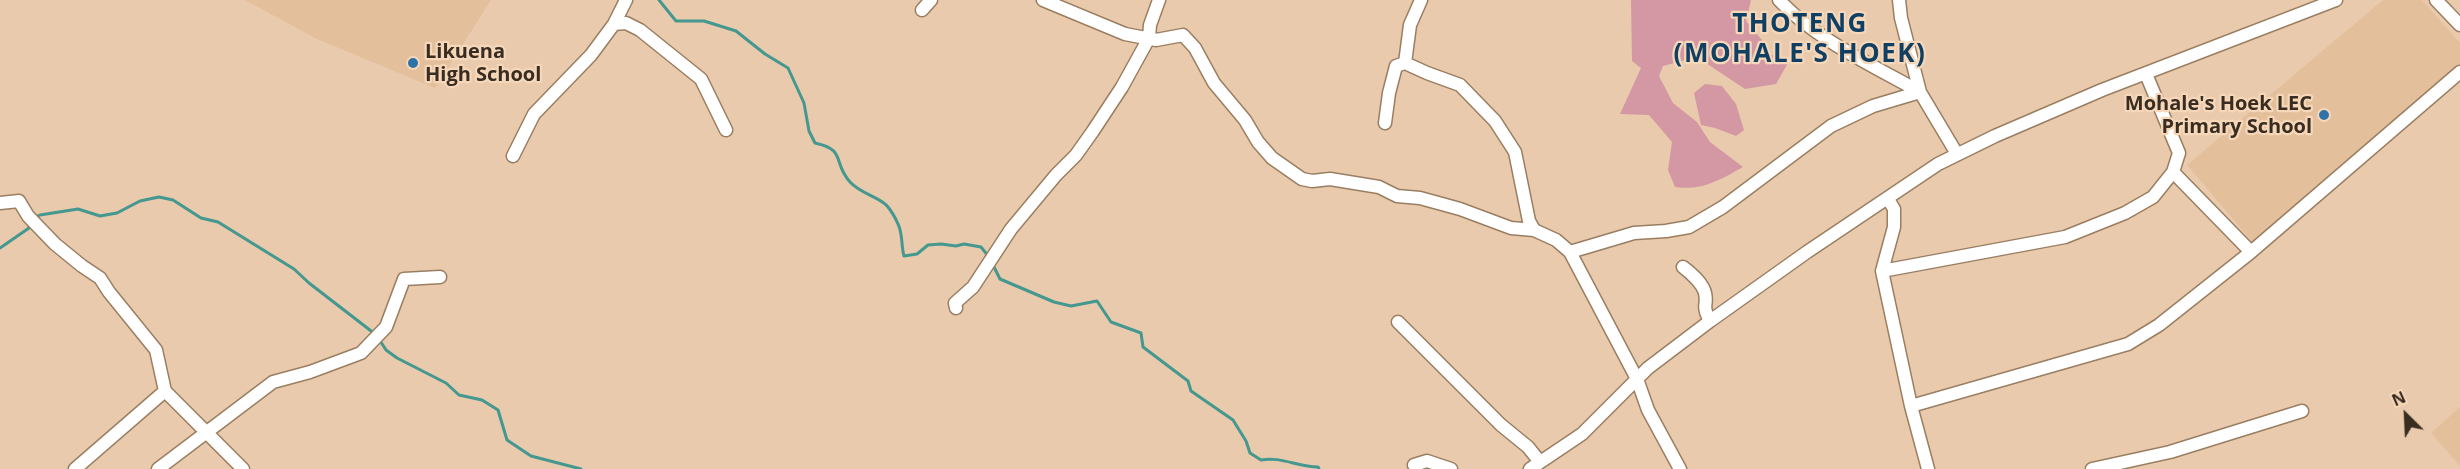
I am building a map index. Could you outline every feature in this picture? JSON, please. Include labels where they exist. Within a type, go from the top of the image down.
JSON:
[{"type":"street","points":[[513,156],[534,114],[591,55],[614,24],[626,0]]},
{"type":"street","points":[[922,10],[931,0]]},
{"type":"street","points":[[1043,0],[1125,34],[1156,40],[1183,35],[1200,54],[1214,83],[1245,120],[1258,142],[1272,159],[1302,179],[1312,181],[1330,179],[1379,187],[1397,196],[1420,198],[1460,209],[1511,228],[1534,230],[1556,240],[1570,252],[1611,334],[1637,379],[1648,410],[1680,469]]},
{"type":"street","points":[[956,308],[955,303],[973,287],[1011,230],[1076,155],[1122,87],[1149,38],[1150,25],[1159,0]]},
{"type":"street","points":[[1405,63],[1410,25],[1421,0]]},
{"type":"street","points":[[1779,0],[1792,14],[1852,54],[1920,92]]},
{"type":"street","points":[[1899,0],[1903,30],[1920,92],[1958,154]]},
{"type":"street","points":[[1398,322],[1501,425],[1527,447],[1535,465],[1582,434],[1648,368],[1710,321],[1807,252],[1958,154],[2102,90],[2336,0]]},
{"type":"street","points":[[2436,0],[2460,25]]},
{"type":"street","points":[[614,24],[626,23],[640,30],[700,79],[726,130]]},
{"type":"street","points":[[1385,123],[1396,66],[1405,63],[1460,85],[1495,121],[1515,152],[1523,202],[1534,230]]},
{"type":"street","points":[[1911,406],[2128,344],[2159,325],[2251,252],[2460,72]]},
{"type":"street","points":[[1882,271],[2065,237],[2126,213],[2153,197],[2173,172],[2179,153],[2146,74]]},
{"type":"street","points":[[1570,252],[1634,233],[1689,227],[1723,207],[1831,126],[1873,106],[1920,92]]},
{"type":"street","points":[[2173,172],[2251,252]]},
{"type":"street","points":[[1888,199],[1894,209],[1894,227],[1882,271],[1911,406],[1928,469]]},
{"type":"street","points":[[0,202],[19,201],[28,216],[58,247],[100,278],[108,292],[156,350],[165,391],[243,469]]},
{"type":"street","points":[[1683,267],[1698,281],[1705,294],[1704,309],[1710,321]]},
{"type":"street","points":[[158,469],[205,431],[273,382],[310,372],[361,353],[386,327],[404,279],[440,277]]},
{"type":"street","points":[[75,469],[165,391]]},
{"type":"street","points":[[2092,469],[2170,452],[2302,411]]},
{"type":"street","points":[[1414,465],[1426,461],[1451,469]]},
{"type":"shaded area","name":"Likuena High School","points":[[245,0],[491,0],[435,88],[315,38]]},
{"type":"shaded area","points":[[1631,0],[1751,0],[1746,21],[1762,40],[1768,53],[1788,63],[1776,84],[1745,89],[1697,57],[1663,66],[1659,76],[1673,103],[1697,122],[1710,142],[1743,167],[1702,186],[1675,187],[1668,170],[1672,142],[1649,115],[1620,114],[1641,68],[1632,61]]},
{"type":"shaded area","name":"Mohale's Hoek LEC Primary School","points":[[2383,0],[2422,0],[2460,43],[2460,64],[2254,244],[2187,165]]},
{"type":"shaded area","points":[[1705,84],[1722,86],[1736,104],[1744,130],[1736,136],[1701,125],[1694,93]]},
{"type":"shaded area","points":[[2460,407],[2460,466],[2431,433]]},
{"type":"waterway","points":[[659,0],[676,21],[704,21],[736,31],[765,54],[788,68],[804,103],[809,131],[815,143],[835,153],[845,175],[854,186],[889,208],[900,228],[904,256],[917,254],[928,245],[964,244],[981,247],[989,257]]},
{"type":"waterway","points":[[34,218],[78,209],[100,216],[117,213],[140,201],[159,197],[173,200],[201,218],[218,222],[294,269],[375,334]]},
{"type":"waterway","points":[[0,248],[29,228],[29,223]]},
{"type":"waterway","points":[[992,263],[1000,279],[1054,302],[1071,306],[1097,301],[1111,322],[1141,333],[1143,347],[1188,381],[1191,391],[1233,420],[1246,441],[1250,453],[1261,460],[1282,460],[1319,469]]},
{"type":"waterway","points":[[379,339],[386,350],[397,358],[446,383],[459,395],[482,400],[498,410],[507,440],[531,456],[581,469]]},
{"type":"place","name":"Likuena High School","points":[[413,63]]},
{"type":"place","name":"Mohale's Hoek LEC Primary School","points":[[2324,115]]},
{"type":"district","name":"THOTENG (MOHALE'S HOEK)","points":[[1800,40]]}]
